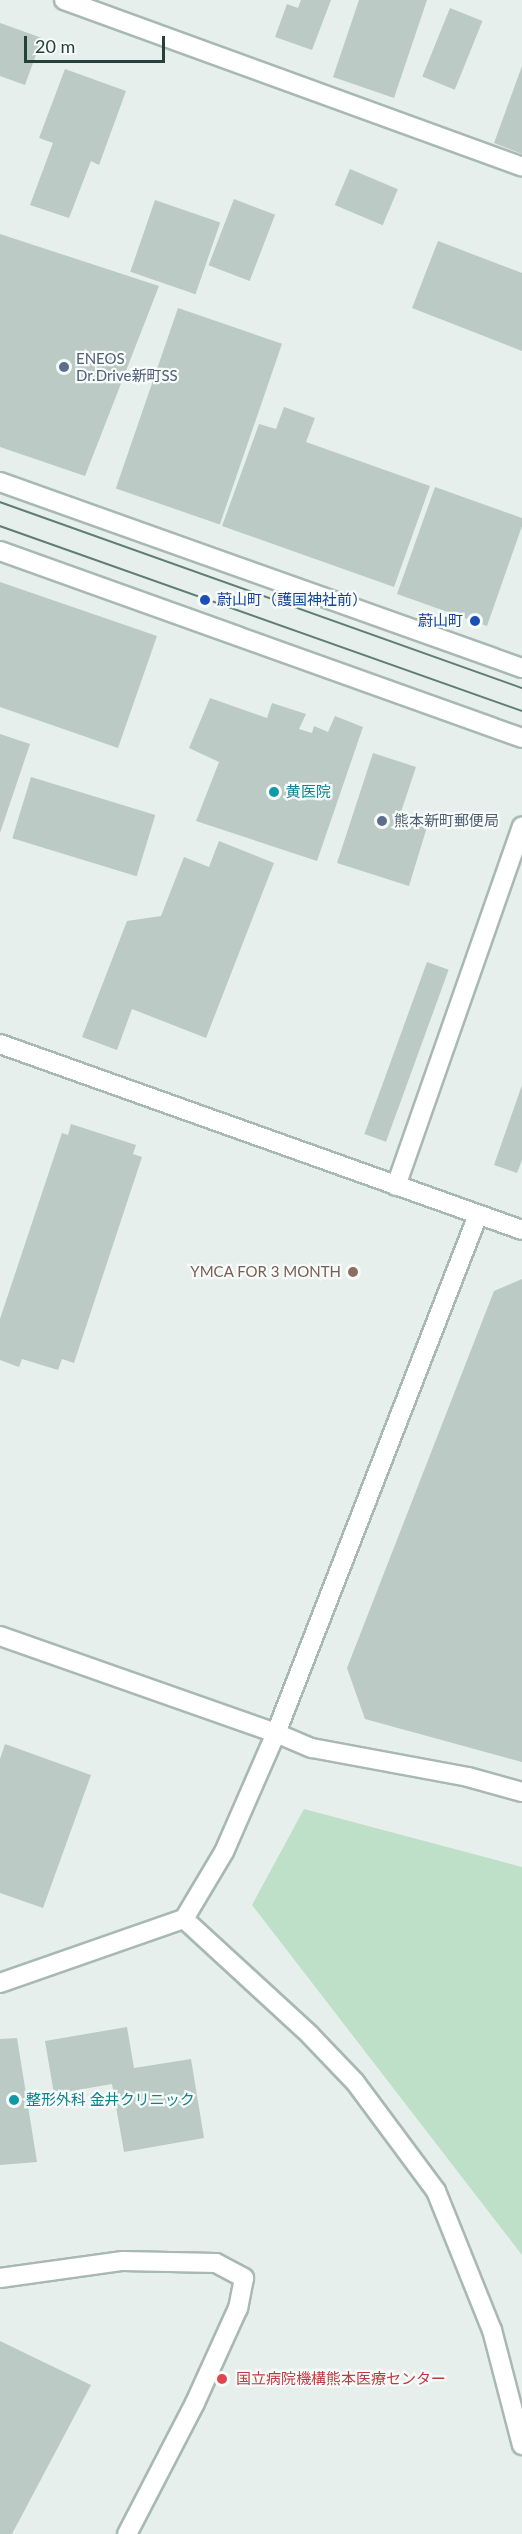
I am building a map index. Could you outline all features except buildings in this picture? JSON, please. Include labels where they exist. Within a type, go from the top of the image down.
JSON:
[{"type":"street","points":[[64,0],[104,7],[522,167]]},
{"type":"street","points":[[0,482],[522,668]]},
{"type":"street","points":[[0,551],[522,738]]},
{"type":"street","points":[[396,1186],[522,826]]},
{"type":"street","points":[[0,1044],[522,1230]]},
{"type":"street","points":[[0,1983],[184,1919],[224,1852],[276,1733],[478,1215]]},
{"type":"street","points":[[0,1636],[276,1733],[312,1748],[468,1777],[522,1792]]},
{"type":"street","points":[[184,1919],[310,2035],[355,2082],[436,2191],[492,2330],[522,2445]]},
{"type":"street","points":[[0,2277],[123,2260],[216,2263],[244,2278],[238,2308],[229,2329],[195,2403],[128,2534]]},
{"type":"green space","points":[[304,1809],[522,1867],[522,2255],[252,1905]]},
{"type":"tram line","points":[[0,502],[522,688]]},
{"type":"tram line","points":[[0,526],[522,711]]},
{"type":"place","name":"ENEOS Dr.Drive新町SS","points":[[64,367]]},
{"type":"place","name":"蔚山町（護国神社前）","points":[[205,600]]},
{"type":"place","name":"蔚山町","points":[[475,621]]},
{"type":"place","name":"黄医院","points":[[274,792]]},
{"type":"place","name":"熊本新町郵便局","points":[[382,821]]},
{"type":"place","name":"YMCA FOR 3 MONTH","points":[[353,1272]]},
{"type":"place","name":"整形外科 金井クリニック","points":[[14,2100]]},
{"type":"place","name":"国立病院機構熊本医療センター","points":[[222,2379]]}]
